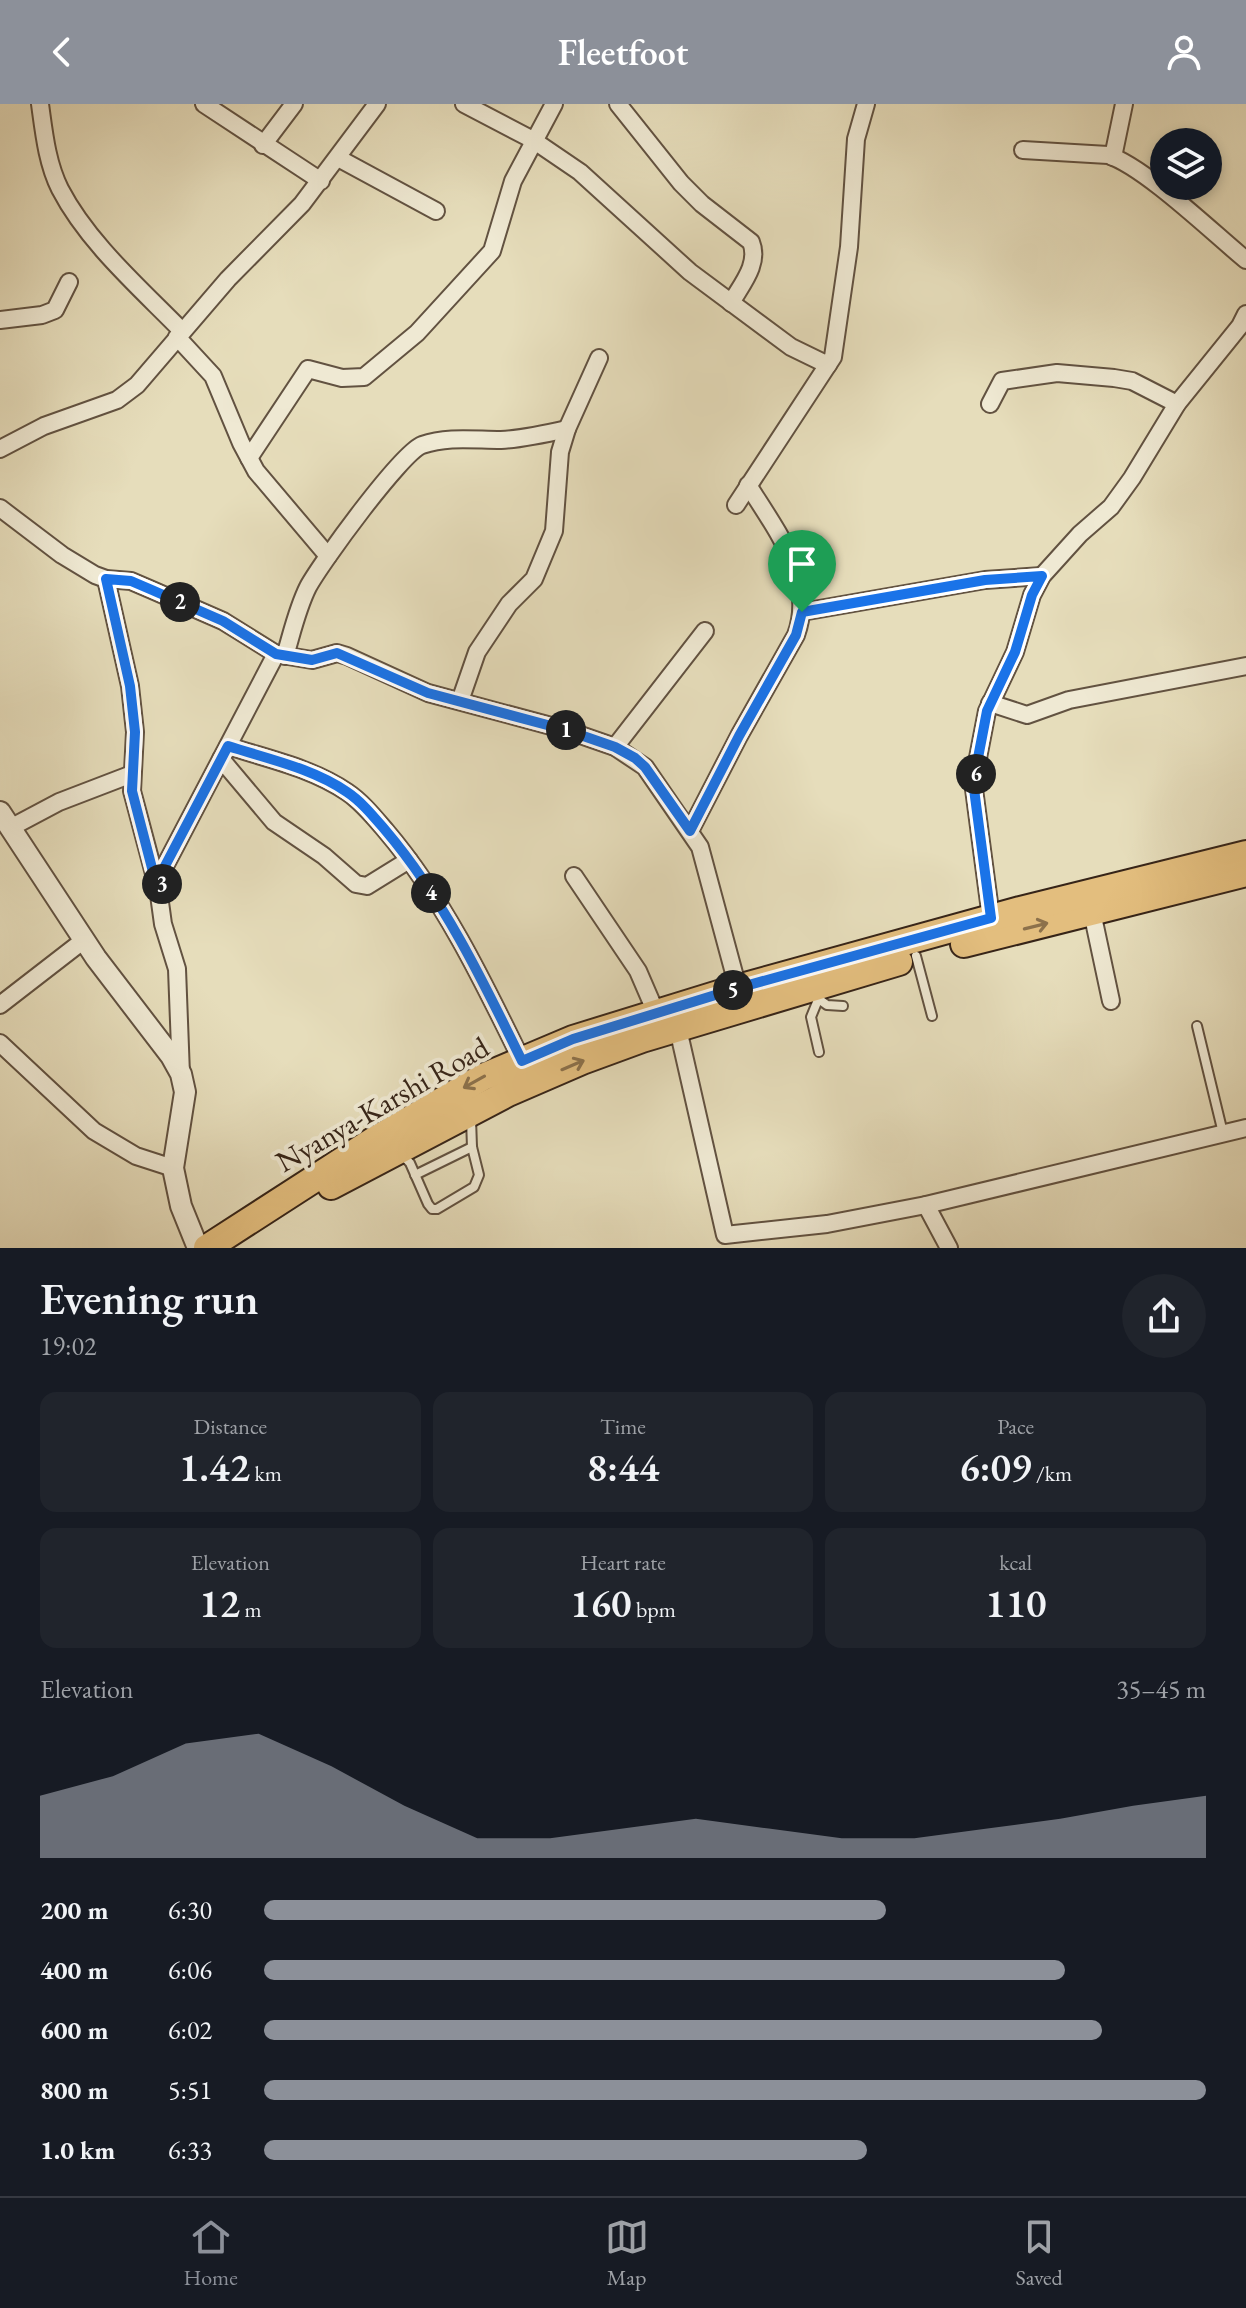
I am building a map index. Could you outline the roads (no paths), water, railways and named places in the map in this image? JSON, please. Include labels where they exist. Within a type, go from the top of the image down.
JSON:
[{"type":"main road","name":"Nyanya-Karshi Road","points":[[207,1248],[376,1139],[483,1077],[573,1039],[822,992],[991,918],[1246,854]]},
{"type":"main road","name":"Nyanya-Karshi Road","points":[[234,1248],[324,1191],[470,1112],[582,1061],[642,1039],[667,1022],[738,988],[1092,912],[1246,873]]},
{"type":"street","points":[[40,104],[48,154],[60,189],[83,224],[213,376],[256,471],[328,556]]},
{"type":"street","points":[[204,104],[321,181]]},
{"type":"street","points":[[263,145],[294,104]]},
{"type":"street","points":[[0,449],[44,426],[117,400],[137,385],[321,181],[377,104]]},
{"type":"street","points":[[464,104],[533,140],[580,172],[690,272],[791,347],[828,365]]},
{"type":"street","points":[[249,458],[308,369],[354,380],[369,374],[417,333],[492,251],[506,200],[533,140],[554,104]]},
{"type":"street","points":[[618,104],[681,183],[702,204],[751,242],[754,249],[752,267],[731,303]]},
{"type":"street","points":[[736,505],[828,365],[836,347],[849,247],[856,139],[866,104]]},
{"type":"street","points":[[1113,157],[1124,104]]},
{"type":"street","points":[[1023,150],[1113,157],[1164,191],[1246,260]]},
{"type":"street","points":[[338,158],[436,211]]},
{"type":"street","points":[[0,320],[42,315],[55,310],[69,282]]},
{"type":"street","points":[[991,918],[974,789],[982,729],[990,703],[1015,652],[1032,595],[1042,576],[1080,534],[1111,507],[1177,404],[1240,326],[1246,314]]},
{"type":"street","points":[[460,701],[477,652],[509,604],[534,579],[554,531],[560,452],[599,358]]},
{"type":"street","points":[[990,404],[1002,381],[1057,373],[1132,381],[1177,404]]},
{"type":"street","points":[[159,895],[165,866],[280,655],[299,607],[328,556],[395,470],[418,446],[448,439],[535,437],[567,429]]},
{"type":"street","points":[[690,831],[796,635],[802,612],[796,568],[779,533],[748,485]]},
{"type":"street","points":[[0,508],[62,555],[106,579],[131,581],[166,596],[223,621],[280,655],[312,660],[337,653],[428,693],[566,730],[615,747],[635,758],[645,767],[700,847],[738,988]]},
{"type":"street","points":[[802,612],[985,580],[1042,576]]},
{"type":"street","points":[[106,579],[130,686],[135,732],[132,791],[159,895],[163,924],[177,969],[181,1074],[185,1092],[173,1168],[181,1206],[198,1248]]},
{"type":"street","points":[[615,747],[705,631]]},
{"type":"street","points":[[990,703],[1027,715],[1069,700],[1246,666]]},
{"type":"street","points":[[225,752],[274,822],[324,856],[356,884],[367,886],[409,860]]},
{"type":"street","points":[[225,752],[305,770],[347,792],[369,812],[409,860],[457,935],[522,1061]]},
{"type":"street","points":[[132,774],[5,820],[84,940],[181,1074]]},
{"type":"street","points":[[574,876],[638,971],[667,1022],[727,1242],[926,1205],[1246,1128]]},
{"type":"street","points":[[1092,912],[1111,1001]]},
{"type":"street","points":[[0,1005],[84,940]]},
{"type":"street","points":[[0,1043],[94,1131],[136,1156],[173,1168]]},
{"type":"street","points":[[926,1205],[949,1248]]},
{"type":"lane","points":[[909,953],[932,1016]]},
{"type":"lane","points":[[822,992],[827,1005],[843,1006]]},
{"type":"lane","points":[[819,1052],[811,1017],[822,992]]},
{"type":"lane","points":[[1197,1026],[1223,1133]]},
{"type":"lane","points":[[396,1151],[410,1163],[428,1204],[432,1209],[437,1209],[474,1187],[477,1182],[479,1175],[472,1147],[470,1112]]},
{"type":"lane","points":[[415,1175],[472,1147]]}]
